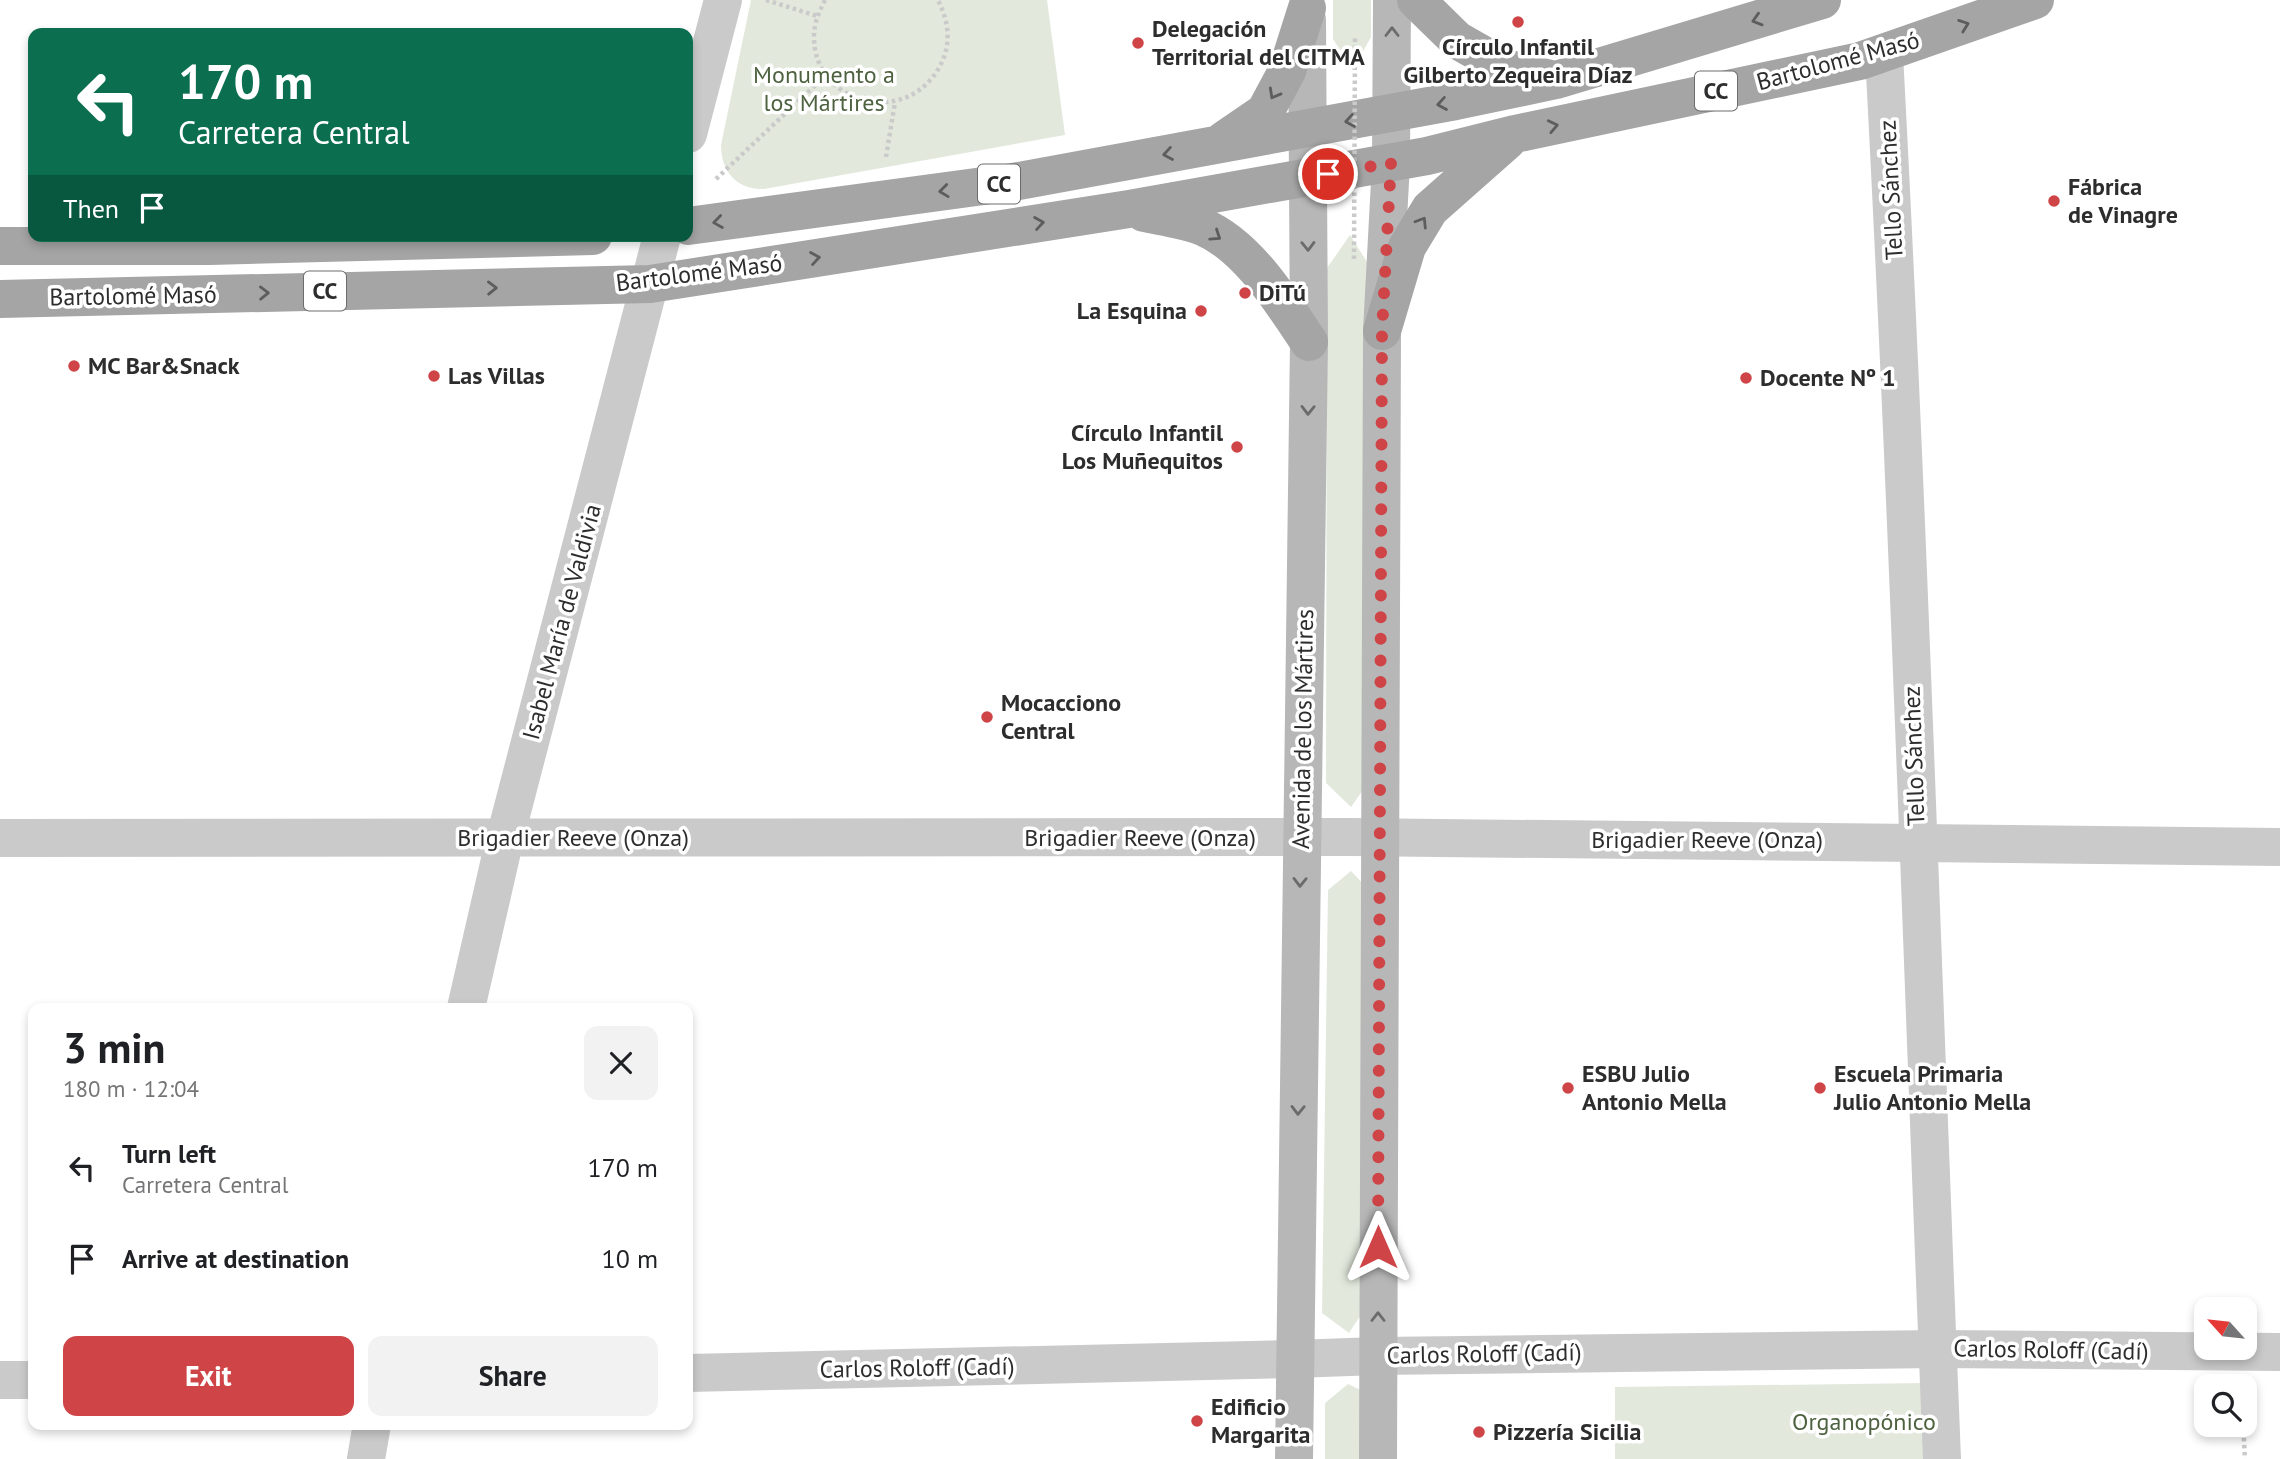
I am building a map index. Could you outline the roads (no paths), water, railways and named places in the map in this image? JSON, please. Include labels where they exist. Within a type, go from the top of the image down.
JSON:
[{"type":"main road","points":[[1378,1459],[1382,331],[1391,163],[1392,0]]},
{"type":"main road","points":[[1416,0],[1457,40],[1506,68],[1556,80]]},
{"type":"main road","name":"Bartolomé Masó","points":[[693,225],[1013,182],[1392,113],[1556,80],[1822,0]]},
{"type":"main road","name":"Bartolomé Masó","points":[[1391,163],[1884,54],[2035,0]]},
{"type":"main road","points":[[1216,145],[1265,112],[1287,71],[1307,4]]},
{"type":"main road","name":"Avenida de los Mártires","points":[[1294,1459],[1309,342],[1307,4]]},
{"type":"main road","points":[[1382,331],[1407,247],[1430,209],[1515,134]]},
{"type":"main road","name":"CC","points":[[1307,177],[1391,163]]},
{"type":"main road","name":"Bartolomé Masó","points":[[0,299],[650,284],[1129,209],[1307,177]]},
{"type":"main road","points":[[1129,209],[1203,227],[1237,250],[1268,282],[1309,342]]},
{"type":"main road","name":"Bartolomé Masó","points":[[0,246],[210,246],[363,242]]},
{"type":"street","points":[[693,115],[723,0]]},
{"type":"street","name":"Tello Sánchez","points":[[1884,54],[1902,401],[1942,1459]]},
{"type":"street","name":"Isabel María de Valdivia","points":[[467,1003],[505,838],[660,242]]},
{"type":"street","name":"Brigadier Reeve (Onza)","points":[[0,838],[1380,838],[2280,847]]},
{"type":"street","name":"Carlos Roloff (Cadí)","points":[[693,1373],[1378,1356],[1937,1349],[2280,1352]]},
{"type":"street","points":[[0,1380],[28,1380]]},
{"type":"street","points":[[366,1459],[371,1430]]},
{"type":"place","name":"Círculo Infantil Gilberto Zequeira Díaz","points":[[1518,22]]},
{"type":"place","name":"Delegación Territorial del CITMA","points":[[1138,43]]},
{"type":"place","name":"Fábrica de Vinagre","points":[[2054,201]]},
{"type":"place","name":"DiTú","points":[[1245,293]]},
{"type":"place","name":"La Esquina","points":[[1201,311]]},
{"type":"place","name":"MC Bar&Snack","points":[[74,366]]},
{"type":"place","name":"Las Villas","points":[[434,376]]},
{"type":"place","name":"Docente Nº 1","points":[[1746,378]]},
{"type":"place","name":"Círculo Infantil Los Muñequitos","points":[[1237,447]]},
{"type":"place","name":"Mocacciono Central","points":[[987,717]]},
{"type":"place","name":"ESBU Julio Antonio Mella","points":[[1568,1088]]},
{"type":"place","name":"Escuela Primaria Julio Antonio Mella","points":[[1820,1088]]},
{"type":"place","name":"Edificio Margarita","points":[[1197,1421]]},
{"type":"place","name":"Pizzería Sicilia","points":[[1479,1432]]},
{"type":"park label","name":"Monumento a los Mártires","points":[[824,89]]},
{"type":"park label","name":"Organopónico","points":[[1864,1422]]}]
